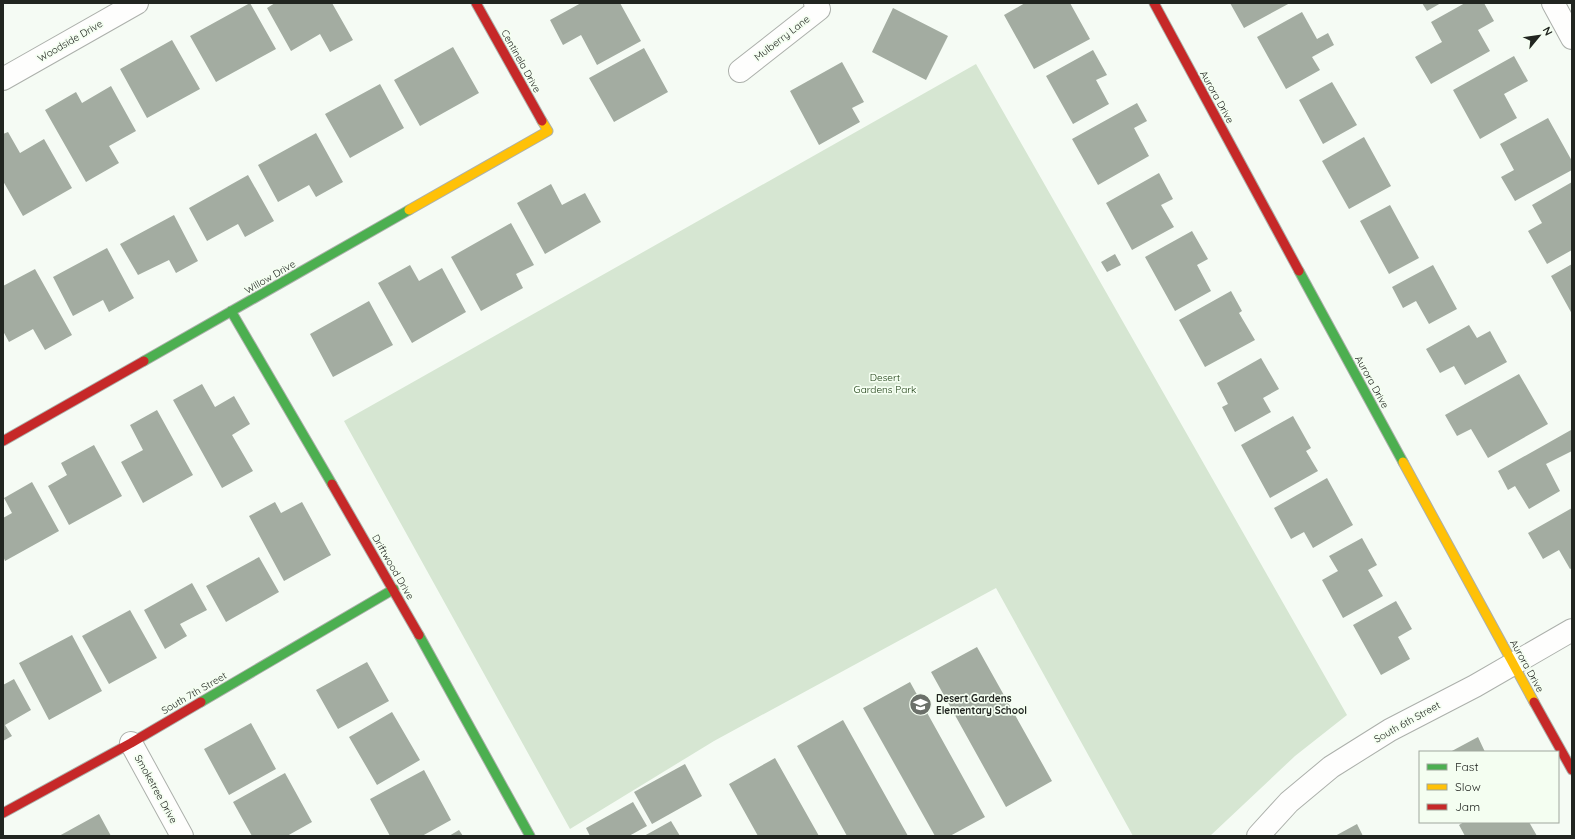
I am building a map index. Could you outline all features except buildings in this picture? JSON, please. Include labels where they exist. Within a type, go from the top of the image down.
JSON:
[{"type":"street","name":"Woodside Drive","points":[[3,79],[137,3]]},
{"type":"street","name":"Centinela Drive","points":[[476,3],[548,131]]},
{"type":"street","name":"Mulberry Lane","points":[[740,71],[819,9],[815,3]]},
{"type":"street","name":"Aurora Drive","points":[[1154,3],[1572,770]]},
{"type":"street","points":[[1553,3],[1572,38]]},
{"type":"street","name":"Willow Drive","points":[[3,441],[548,131]]},
{"type":"street","name":"Driftwood Drive","points":[[231,312],[394,590],[530,836]]},
{"type":"street","name":"South 7th Street","points":[[3,813],[131,743],[394,590]]},
{"type":"street","name":"South 6th Street","points":[[1258,836],[1289,802],[1331,767],[1390,730],[1513,664],[1572,630]]},
{"type":"street","name":"Smoketree Drive","points":[[131,743],[182,836]]},
{"type":"green space","name":"Desert Gardens Park","points":[[976,64],[1347,715],[1295,756],[1210,836],[1133,836],[996,588],[714,741],[570,829],[344,421]]},
{"type":"traffic: fast","points":[[144,361],[409,210]]},
{"type":"traffic: fast","points":[[1299,271],[1403,462]]},
{"type":"traffic: fast","points":[[231,311],[332,484]]},
{"type":"traffic: fast","points":[[201,702],[394,589]]},
{"type":"traffic: fast","points":[[419,635],[530,836]]},
{"type":"traffic: slow","points":[[409,210],[548,131],[542,121]]},
{"type":"traffic: slow","points":[[1403,462],[1534,702]]},
{"type":"traffic: jam","points":[[476,3],[542,121]]},
{"type":"traffic: jam","points":[[1154,3],[1299,271]]},
{"type":"traffic: jam","points":[[3,441],[144,361]]},
{"type":"traffic: jam","points":[[332,484],[419,635]]},
{"type":"traffic: jam","points":[[3,813],[131,743],[201,702]]},
{"type":"traffic: jam","points":[[1534,702],[1572,770]]},
{"type":"place","name":"Desert Gardens Elementary School","points":[[921,704]]}]
